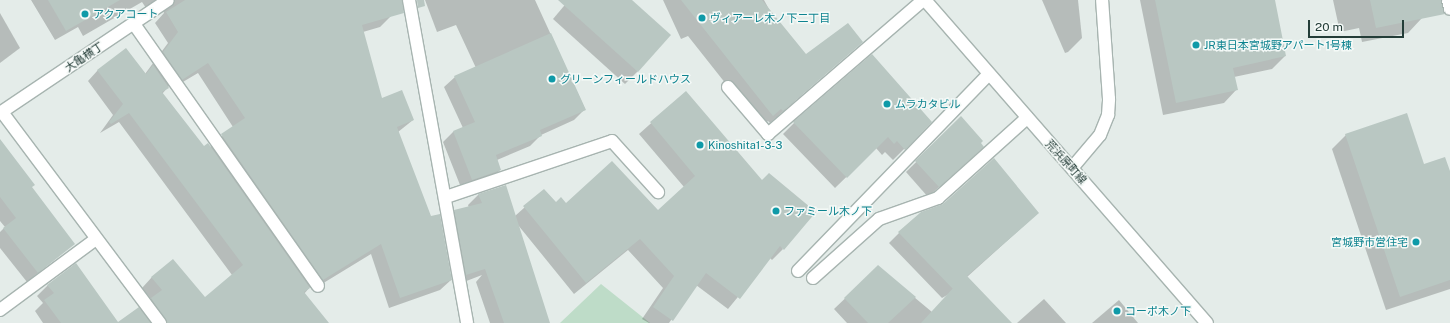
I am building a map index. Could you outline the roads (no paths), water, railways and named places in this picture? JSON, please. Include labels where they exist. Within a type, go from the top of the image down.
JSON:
[{"type":"street","name":"大亀横丁","points":[[1,112],[168,0]]},
{"type":"street","points":[[409,0],[446,197],[467,323]]},
{"type":"street","points":[[728,87],[768,134],[924,0]]},
{"type":"street","name":"荒浜原町線","points":[[924,0],[1207,323]]},
{"type":"street","points":[[1072,168],[1100,135],[1108,114],[1109,99],[1102,0]]},
{"type":"street","points":[[1448,0],[1450,9]]},
{"type":"street","points":[[134,24],[318,286]]},
{"type":"street","points":[[798,271],[961,100],[989,74]]},
{"type":"street","points":[[1,112],[160,323]]},
{"type":"street","points":[[813,278],[879,218],[938,198],[1027,118]]},
{"type":"street","points":[[446,197],[612,140],[658,192]]},
{"type":"street","points":[[0,310],[96,239]]},
{"type":"place","name":"アクアコート","points":[[85,14]]},
{"type":"place","name":"ヴィアーレ木ノ下二丁目","points":[[702,18]]},
{"type":"place","name":"JR東日本宮城野アパート1号棟","points":[[1196,45]]},
{"type":"place","name":"グリーンフィールドハウス","points":[[552,79]]},
{"type":"place","name":"ムラカタビル","points":[[887,104]]},
{"type":"place","name":"Kinoshita1-3-3","points":[[700,145]]},
{"type":"place","name":"ファミール木ノ下","points":[[776,211]]},
{"type":"place","name":"宮城野市営住宅","points":[[1416,242]]},
{"type":"place","name":"コーポ木ノ下","points":[[1117,311]]}]
